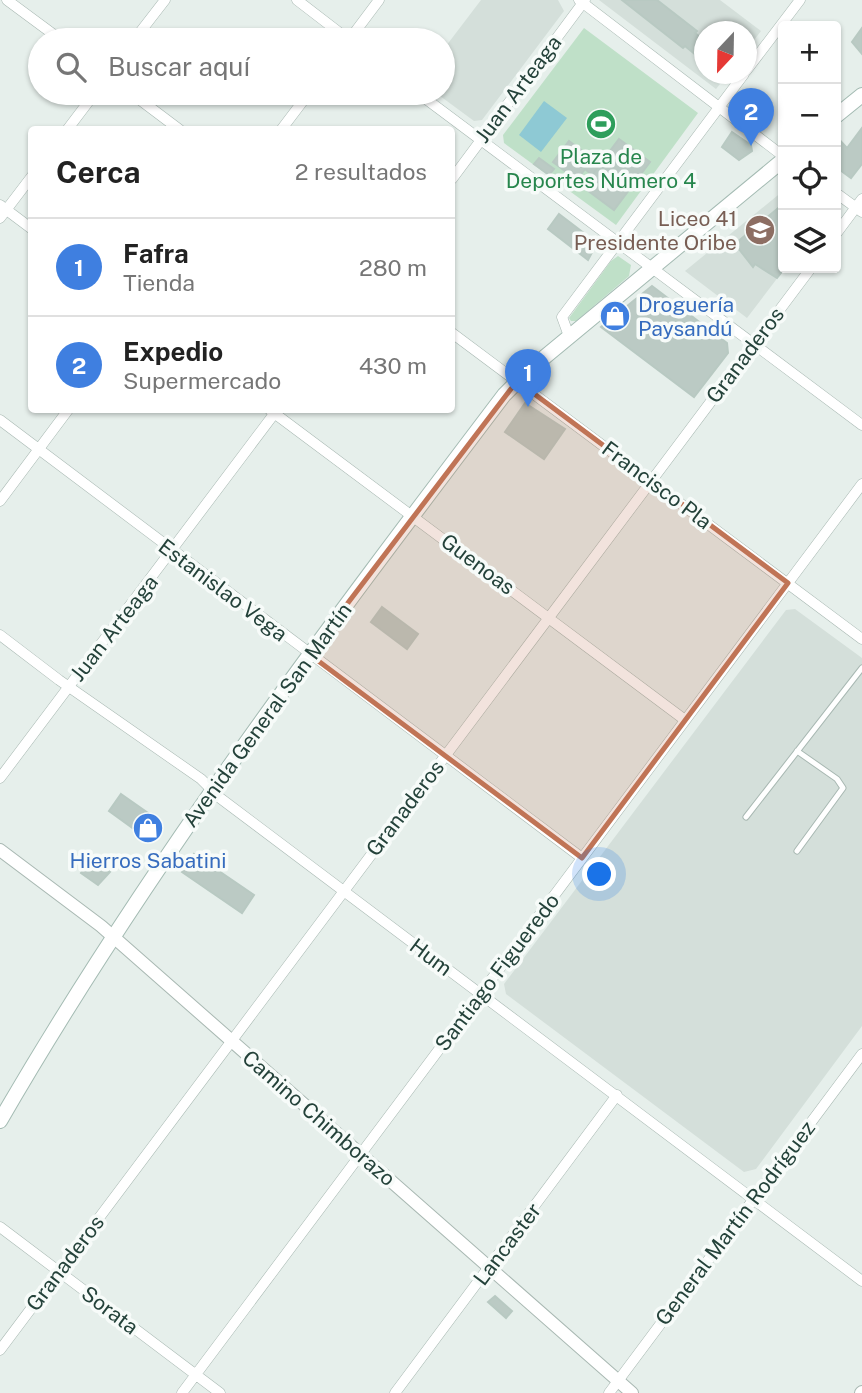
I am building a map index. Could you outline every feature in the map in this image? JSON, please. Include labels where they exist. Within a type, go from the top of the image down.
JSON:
[{"type":"main road","points":[[841,112],[862,95]]},
{"type":"main road","name":"Avenida General San Martín","points":[[0,1121],[55,1025],[211,789],[412,516],[517,381],[778,162]]},
{"type":"street","points":[[7,0],[45,28]]},
{"type":"street","points":[[143,28],[165,0]]},
{"type":"street","points":[[297,0],[333,28]]},
{"type":"street","points":[[358,28],[379,0]]},
{"type":"street","points":[[757,57],[800,0]]},
{"type":"street","points":[[582,1],[778,154]]},
{"type":"street","name":"Juan Arteaga","points":[[455,174],[582,1]]},
{"type":"street","points":[[569,336],[562,317],[737,84]]},
{"type":"street","points":[[70,126],[86,105]]},
{"type":"street","points":[[147,105],[175,126]]},
{"type":"street","points":[[284,126],[300,105]]},
{"type":"street","points":[[434,105],[862,425]]},
{"type":"street","points":[[28,181],[2,211],[28,227]]},
{"type":"street","points":[[841,196],[860,206],[841,228]]},
{"type":"street","name":"Granaderos","points":[[0,1350],[807,273]]},
{"type":"street","name":"Francisco Pla","points":[[455,334],[862,639]]},
{"type":"street","points":[[0,501],[66,413]]},
{"type":"street","name":"Juan Arteaga","points":[[0,778],[173,552],[273,413]]},
{"type":"street","name":"Guenoas","points":[[277,413],[685,720]]},
{"type":"street","name":"Estanislao Vega","points":[[0,421],[582,858]]},
{"type":"street","name":"Santiago Figueredo","points":[[181,1393],[862,484]]},
{"type":"street","name":"Hum","points":[[0,635],[211,789],[342,891],[862,1281]]},
{"type":"street","name":"Camino Chimborazo","points":[[0,850],[113,936],[632,1393]]},
{"type":"street","name":"General Martín Rodríguez","points":[[609,1393],[753,1199],[859,1066],[862,1054]]},
{"type":"street","name":"Lancaster","points":[[395,1393],[617,1095]]},
{"type":"street","name":"Sorata","points":[[0,1227],[220,1393]]},
{"type":"lane","points":[[746,817],[862,668]]},
{"type":"lane","points":[[797,751],[837,779],[843,788],[797,851]]},
{"type":"highlighted area","points":[[517,381],[788,583],[582,858],[309,654]]},
{"type":"shaded area","points":[[481,0],[558,0],[564,11],[482,120],[474,121],[452,105],[455,105],[455,34]]},
{"type":"shaded area","points":[[599,0],[720,0],[748,21],[694,21],[694,72]]},
{"type":"shaded area","name":"Liceo 41 Presidente Oribe","points":[[778,195],[778,273],[781,273],[747,318],[685,271]]},
{"type":"shaded area","points":[[795,609],[862,658],[862,1026],[756,1169],[744,1172],[506,994],[504,984],[786,610]]},
{"type":"green space","name":"Plaza de Deportes Número 4","points":[[584,28],[698,113],[616,225],[504,143],[503,135]]},
{"type":"green space","points":[[618,256],[631,265],[629,276],[576,321],[571,321],[569,318],[611,261]]},
{"type":"water","points":[[544,101],[567,118],[541,152],[519,135]]},
{"type":"building","points":[[622,0],[657,0],[694,29],[694,53],[685,46],[683,48]]},
{"type":"building","points":[[862,28],[862,54],[852,42]]},
{"type":"building","points":[[862,128],[862,164],[851,178],[841,171],[841,141],[847,148]]},
{"type":"building","points":[[732,132],[751,145],[752,151],[739,160],[722,147]]},
{"type":"building","points":[[619,139],[650,162],[614,210],[583,187]]},
{"type":"building","points":[[569,141],[600,164],[592,175],[585,169],[577,180],[553,162]]},
{"type":"building","points":[[539,158],[554,169],[549,175],[534,164]]},
{"type":"building","points":[[778,208],[778,273],[781,273],[777,278],[755,264],[753,267],[735,244]]},
{"type":"building","points":[[559,214],[597,243],[588,260],[548,229]]},
{"type":"building","points":[[652,286],[727,343],[728,353],[694,397],[601,327]]},
{"type":"building","points":[[525,403],[565,429],[544,459],[505,432]]},
{"type":"building","points":[[382,607],[418,634],[407,649],[371,622]]},
{"type":"building","points":[[121,794],[158,820],[145,837],[109,811]]},
{"type":"building","points":[[194,854],[254,895],[242,913],[182,872]]},
{"type":"building","points":[[91,858],[110,872],[98,885],[81,873]]},
{"type":"building","points":[[495,1296],[512,1311],[506,1318],[488,1302]]},
{"type":"place","name":"Plaza de Deportes Número 4","points":[[601,124]]},
{"type":"place","name":"Expedio","points":[[751,146]]},
{"type":"place","name":"Liceo 41 Presidente Oribe","points":[[760,230]]},
{"type":"place","name":"Droguería Paysandú","points":[[615,316]]},
{"type":"place","name":"Fafra","points":[[528,407]]},
{"type":"place","name":"Hierros Sabatini","points":[[148,828]]}]
